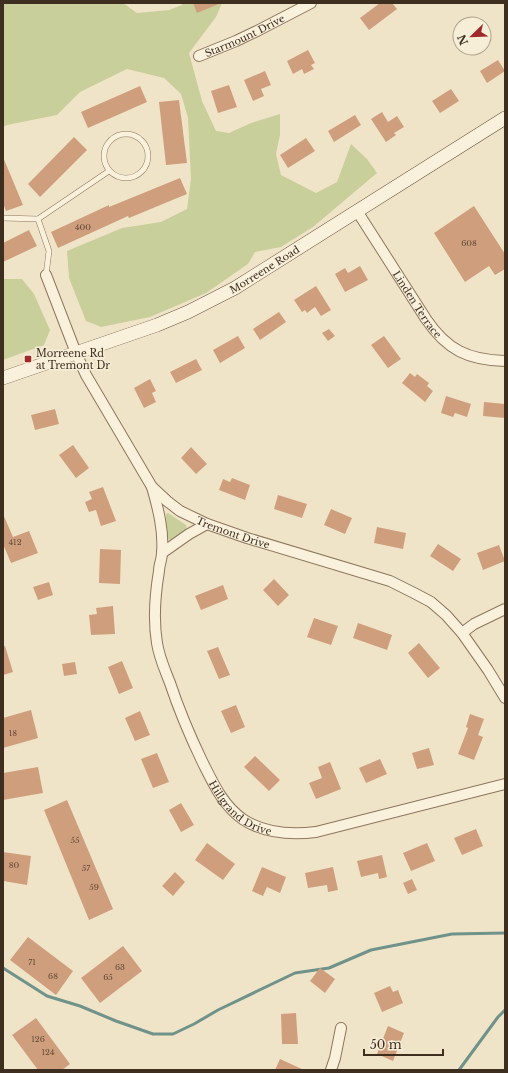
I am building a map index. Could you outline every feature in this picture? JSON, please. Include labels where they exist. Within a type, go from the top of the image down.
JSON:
[{"type":"street","name":"Starmount Drive","points":[[199,56],[250,34],[311,3]]},
{"type":"street","name":"Morreene Road","points":[[3,378],[157,325],[222,296],[505,118]]},
{"type":"street","name":"Linden Terrace","points":[[357,211],[434,331],[444,341],[462,353],[482,359],[505,361]]},
{"type":"street","name":"Tremont Drive","points":[[46,276],[86,375],[152,487],[167,501],[180,511],[207,524],[247,538],[390,581],[414,592],[431,602],[446,615],[462,633],[488,670],[505,698]]},
{"type":"street","name":"Hillgrand Drive","points":[[152,487],[158,509],[162,534],[162,553],[155,609],[157,644],[191,739],[215,787],[224,801],[234,812],[256,827],[273,832],[303,834],[505,784]]},
{"type":"street","points":[[162,553],[189,534],[207,524]]},
{"type":"street","points":[[462,633],[474,624],[505,609]]},
{"type":"street","points":[[331,1070],[341,1028]]},
{"type":"lane","points":[[129,133],[140,138],[148,152],[146,166],[139,175],[128,178],[119,178],[109,171],[103,157],[104,148],[107,142],[118,134],[129,133]]},
{"type":"lane","points":[[3,218],[38,219],[109,171]]},
{"type":"lane","points":[[38,219],[49,251],[46,276]]},
{"type":"green space","points":[[3,3],[123,3],[137,13],[169,10],[182,5],[182,3],[222,3],[216,17],[189,53],[202,101],[216,131],[229,133],[251,123],[280,114],[280,135],[276,154],[281,175],[316,193],[337,182],[351,144],[367,159],[377,173],[313,227],[281,247],[255,252],[248,264],[206,293],[150,317],[101,327],[86,321],[69,278],[67,251],[122,228],[161,222],[187,209],[191,179],[188,118],[181,94],[164,78],[127,69],[80,92],[57,115],[3,127]]},
{"type":"green space","points":[[3,279],[22,279],[34,294],[50,330],[44,345],[3,360]]},
{"type":"green space","points":[[168,513],[186,525],[187,529],[170,540],[167,538],[166,514]]},
{"type":"building","points":[[193,3],[221,3],[197,13]]},
{"type":"building","points":[[380,3],[392,3],[397,9],[369,30],[360,18]]},
{"type":"building","points":[[308,50],[315,63],[311,65],[314,69],[304,74],[302,69],[293,74],[287,61]]},
{"type":"building","points":[[498,60],[505,71],[487,83],[480,71]]},
{"type":"building","points":[[265,71],[271,85],[261,89],[264,96],[253,101],[244,80]]},
{"type":"building","points":[[229,85],[237,107],[218,113],[211,91]]},
{"type":"building","points":[[140,86],[147,102],[88,128],[81,112]]},
{"type":"building","points":[[451,89],[459,101],[440,113],[432,101]]},
{"type":"building","points":[[179,100],[187,163],[166,165],[159,102]]},
{"type":"building","points":[[382,112],[388,122],[397,116],[404,127],[394,133],[396,135],[386,142],[371,119]]},
{"type":"building","points":[[355,115],[361,125],[334,142],[328,131]]},
{"type":"building","points":[[74,137],[87,150],[40,197],[28,184]]},
{"type":"building","points":[[306,138],[315,151],[288,168],[280,155]]},
{"type":"building","points":[[3,157],[23,205],[6,211],[3,203]]},
{"type":"building","points":[[180,178],[187,194],[129,218],[128,216],[58,248],[51,232],[109,205],[109,207]]},
{"type":"building","points":[[474,206],[505,254],[505,269],[495,275],[489,266],[465,282],[434,233]]},
{"type":"building","points":[[29,230],[37,246],[3,262],[3,243]]},
{"type":"building","points":[[360,266],[368,280],[345,292],[335,274],[345,268],[348,273]]},
{"type":"building","points":[[316,286],[331,310],[321,316],[315,307],[307,313],[305,310],[302,312],[294,300]]},
{"type":"building","points":[[279,312],[286,322],[260,340],[253,329]]},
{"type":"building","points":[[329,329],[335,336],[328,341],[322,333]]},
{"type":"building","points":[[238,336],[245,348],[220,363],[213,350]]},
{"type":"building","points":[[384,336],[401,359],[388,368],[371,345]]},
{"type":"building","points":[[196,359],[202,370],[176,383],[170,372]]},
{"type":"building","points":[[410,373],[415,377],[417,374],[429,383],[427,386],[433,391],[425,402],[402,383]]},
{"type":"building","points":[[150,379],[156,391],[152,393],[156,402],[144,408],[134,388]]},
{"type":"building","points":[[446,396],[471,404],[467,417],[455,413],[453,417],[441,413]]},
{"type":"building","points":[[484,402],[505,404],[505,418],[483,416]]},
{"type":"building","points":[[55,409],[59,424],[35,430],[31,415]]},
{"type":"building","points":[[73,445],[89,468],[76,478],[59,455]]},
{"type":"building","points":[[191,447],[207,464],[196,474],[181,458]]},
{"type":"building","points":[[232,478],[250,485],[245,500],[219,490],[223,479],[230,482]]},
{"type":"building","points":[[103,487],[116,521],[101,526],[96,510],[89,512],[85,502],[92,499],[89,492]]},
{"type":"building","points":[[278,495],[307,504],[302,518],[274,509]]},
{"type":"building","points":[[331,509],[352,518],[345,534],[324,525]]},
{"type":"building","points":[[3,514],[13,537],[29,531],[38,553],[11,563],[3,544]]},
{"type":"building","points":[[377,527],[406,533],[403,549],[374,543]]},
{"type":"building","points":[[438,544],[461,559],[453,571],[430,556]]},
{"type":"building","points":[[499,545],[505,561],[483,570],[477,553]]},
{"type":"building","points":[[100,549],[121,550],[120,584],[99,583]]},
{"type":"building","points":[[274,579],[289,595],[278,606],[263,590]]},
{"type":"building","points":[[49,582],[53,595],[38,600],[33,587]]},
{"type":"building","points":[[223,585],[228,599],[201,610],[195,596]]},
{"type":"building","points":[[113,606],[115,634],[91,635],[89,615],[97,614],[96,608]]},
{"type":"building","points":[[314,618],[338,626],[331,645],[307,637]]},
{"type":"building","points":[[358,623],[392,635],[387,650],[353,638]]},
{"type":"building","points":[[419,643],[440,668],[428,678],[408,653]]},
{"type":"building","points":[[3,646],[5,646],[13,672],[3,675]]},
{"type":"building","points":[[218,647],[230,675],[219,679],[207,651]]},
{"type":"building","points":[[122,661],[133,688],[119,694],[108,667]]},
{"type":"building","points":[[75,662],[77,674],[64,676],[62,664]]},
{"type":"building","points":[[236,705],[245,727],[231,733],[221,711]]},
{"type":"building","points":[[31,710],[38,738],[3,748],[3,718]]},
{"type":"building","points":[[140,711],[150,735],[135,741],[125,718]]},
{"type":"building","points":[[470,714],[484,719],[478,735],[483,737],[474,760],[458,754],[468,728],[466,727]]},
{"type":"building","points":[[429,748],[434,765],[417,769],[412,753]]},
{"type":"building","points":[[157,753],[169,782],[153,788],[141,759]]},
{"type":"building","points":[[255,756],[280,780],[269,791],[244,767]]},
{"type":"building","points":[[380,759],[387,774],[366,783],[359,768]]},
{"type":"building","points":[[330,762],[341,789],[316,799],[309,783],[322,778],[318,767]]},
{"type":"building","points":[[38,767],[43,793],[3,800],[3,773]]},
{"type":"building","points":[[67,800],[113,909],[89,920],[44,810]]},
{"type":"building","points":[[181,803],[194,825],[181,832],[169,810]]},
{"type":"building","points":[[476,829],[483,846],[462,855],[454,838]]},
{"type":"building","points":[[207,843],[235,864],[223,880],[195,860]]},
{"type":"building","points":[[427,843],[435,861],[411,871],[403,853]]},
{"type":"building","points":[[3,852],[31,856],[27,885],[3,881]]},
{"type":"building","points":[[382,855],[387,877],[379,879],[378,873],[361,877],[357,861]]},
{"type":"building","points":[[262,867],[286,877],[280,893],[267,887],[263,896],[252,891]]},
{"type":"building","points":[[333,867],[338,890],[328,892],[327,885],[308,888],[305,873]]},
{"type":"building","points":[[175,872],[185,882],[173,896],[162,886]]},
{"type":"building","points":[[412,879],[417,890],[408,894],[403,883]]},
{"type":"building","points":[[28,937],[73,971],[56,995],[10,960]]},
{"type":"building","points":[[123,946],[142,971],[100,1003],[81,978]]},
{"type":"building","points":[[320,968],[335,979],[325,993],[310,981]]},
{"type":"building","points":[[390,986],[393,992],[398,990],[403,1003],[382,1012],[374,993]]},
{"type":"building","points":[[296,1013],[298,1044],[282,1044],[281,1014]]},
{"type":"building","points":[[36,1018],[70,1064],[62,1070],[38,1070],[12,1035]]},
{"type":"building","points":[[388,1026],[404,1033],[393,1061],[377,1054]]},
{"type":"building","points":[[280,1059],[304,1070],[275,1070]]},
{"type":"waterway","points":[[3,968],[47,996],[80,1006],[153,1034],[173,1034],[218,1010],[295,973],[329,968],[371,950],[452,934],[505,933]]},
{"type":"waterway","points":[[459,1070],[498,1017],[505,1010]]},
{"type":"place","name":"Morreene Rd at Tremont Dr","points":[[28,359]]}]
